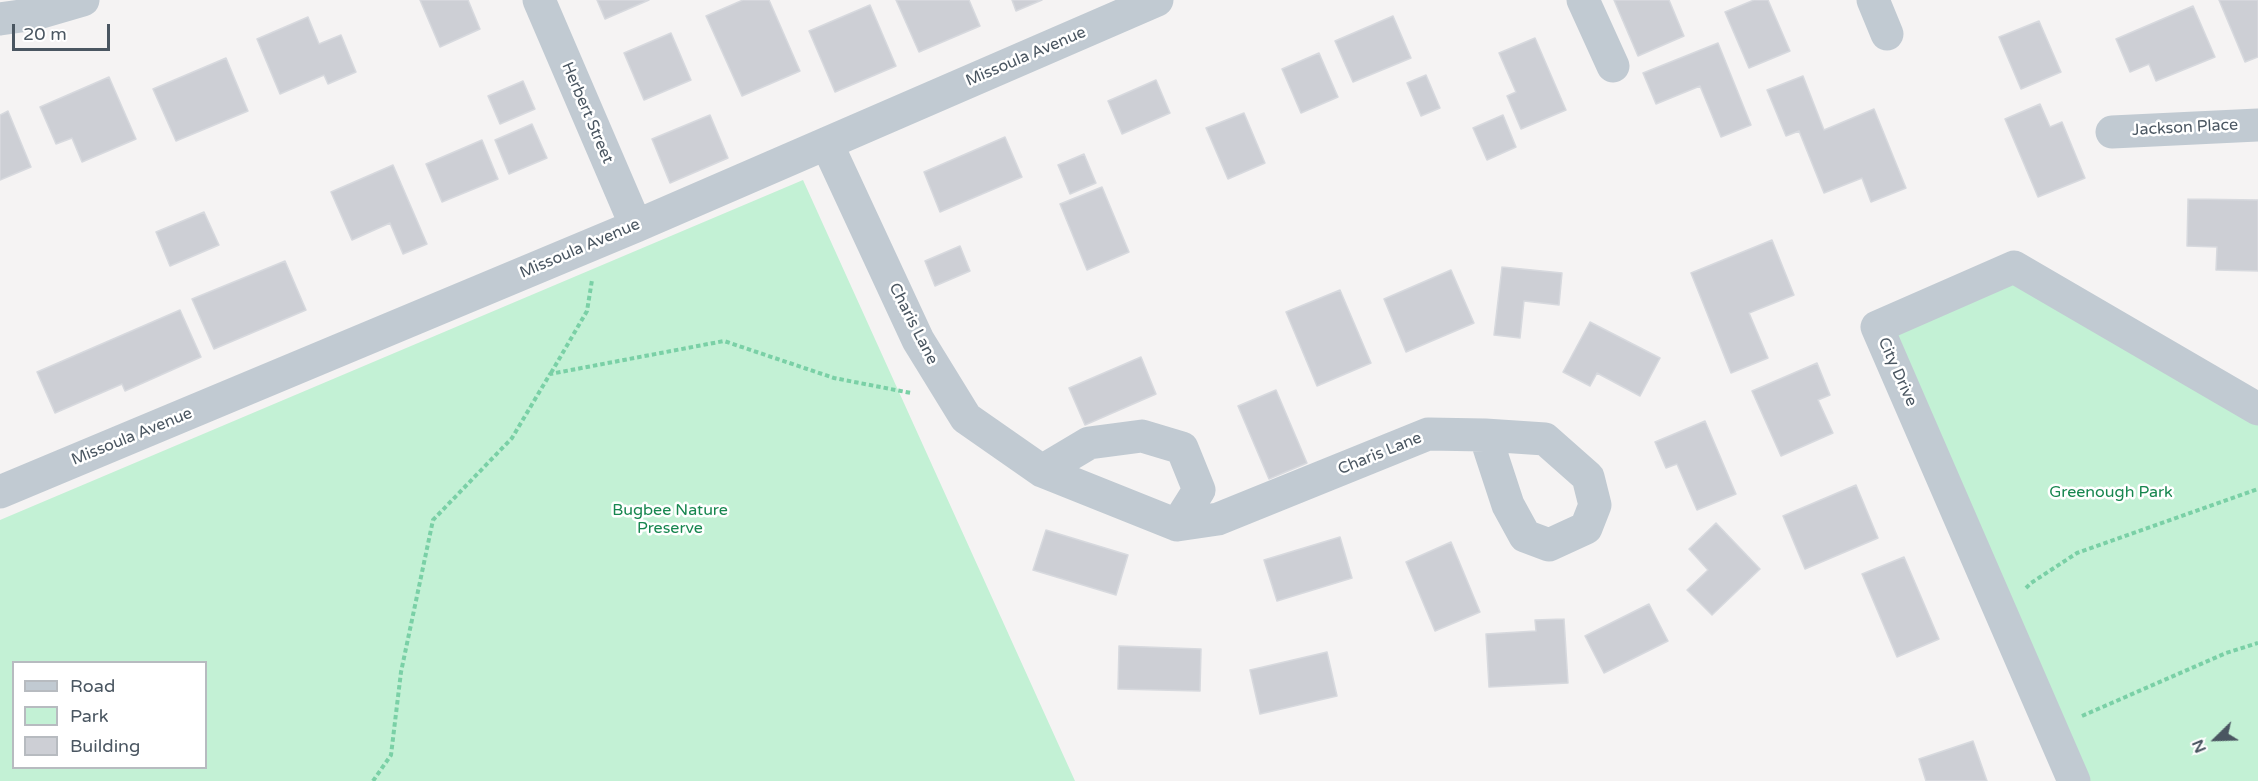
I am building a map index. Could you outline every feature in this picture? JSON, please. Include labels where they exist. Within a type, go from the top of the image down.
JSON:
[{"type":"street","points":[[0,19],[35,14],[83,0]]},
{"type":"street","name":"Herbert Street","points":[[539,0],[636,226]]},
{"type":"street","name":"Missoula Avenue","points":[[0,492],[636,226],[1157,0]]},
{"type":"street","points":[[1583,0],[1613,66]]},
{"type":"street","points":[[1873,0],[1887,34]]},
{"type":"street","name":"Jackson Place","points":[[2112,132],[2258,125]]},
{"type":"street","name":"Charis Lane","points":[[826,144],[918,340],[966,418],[1042,471],[1177,525],[1218,519],[1428,434],[1485,435]]},
{"type":"street","name":"City Drive","points":[[2074,781],[1877,327],[2014,267],[2258,409]]},
{"type":"street","points":[[1042,471],[1089,443],[1142,436],[1182,448],[1199,490],[1177,525]]},
{"type":"path","points":[[373,781],[391,755],[401,672],[433,520],[512,438],[587,312],[593,273]]},
{"type":"path","points":[[550,374],[724,341],[834,378],[910,394],[942,378]]},
{"type":"path","points":[[2004,617],[2031,583],[2077,553],[2258,489]]},
{"type":"path","points":[[2053,730],[2100,707],[2226,653],[2258,643]]},
{"type":"green space","name":"Bugbee Nature Preserve","points":[[803,180],[1075,781],[0,781],[0,520]]},
{"type":"green space","name":"Greenough Park","points":[[2014,267],[2258,409],[2258,781],[2077,781],[1877,327]]},
{"type":"building","points":[[420,0],[468,0],[480,29],[440,47]]},
{"type":"building","points":[[597,0],[649,0],[605,19]]},
{"type":"building","points":[[743,0],[769,0],[800,71],[742,96],[706,16]]},
{"type":"building","points":[[896,0],[969,0],[980,26],[919,52]]},
{"type":"building","points":[[1012,0],[1042,0],[1016,11]]},
{"type":"building","points":[[1614,0],[1669,0],[1684,36],[1638,56]]},
{"type":"building","points":[[1754,0],[1768,0],[1790,51],[1749,68],[1725,12]]},
{"type":"building","points":[[2219,0],[2258,0],[2258,57],[2245,62]]},
{"type":"building","points":[[870,5],[896,66],[835,92],[809,31]]},
{"type":"building","points":[[2193,6],[2215,57],[2156,81],[2149,64],[2130,72],[2116,39]]},
{"type":"building","points":[[1393,16],[1411,58],[1353,82],[1335,41]]},
{"type":"building","points":[[308,17],[319,44],[341,35],[356,72],[328,84],[324,75],[280,94],[257,39]]},
{"type":"building","points":[[2039,21],[2061,72],[2021,89],[1999,37]]},
{"type":"building","points":[[671,33],[691,80],[644,100],[624,53]]},
{"type":"building","points":[[1535,38],[1566,110],[1521,129],[1507,96],[1516,92],[1499,53]]},
{"type":"building","points":[[1718,43],[1751,125],[1721,137],[1700,86],[1656,104],[1643,73]]},
{"type":"building","points":[[1319,53],[1338,97],[1301,113],[1282,69]]},
{"type":"building","points":[[226,58],[248,111],[176,141],[153,89]]},
{"type":"building","points":[[1426,75],[1440,108],[1421,116],[1407,83]]},
{"type":"building","points":[[1803,76],[1824,130],[1874,109],[1906,188],[1871,202],[1862,178],[1824,193],[1799,131],[1786,136],[1767,90]]},
{"type":"building","points":[[109,77],[136,139],[82,162],[72,138],[56,144],[40,107]]},
{"type":"building","points":[[1156,80],[1170,113],[1122,134],[1108,101]]},
{"type":"building","points":[[523,81],[535,109],[500,124],[488,96]]},
{"type":"building","points":[[2040,104],[2050,127],[2062,122],[2085,178],[2038,197],[2005,119]]},
{"type":"building","points":[[8,111],[31,167],[0,180],[0,115]]},
{"type":"building","points":[[1244,113],[1265,163],[1228,179],[1206,128]]},
{"type":"building","points":[[710,115],[728,158],[670,183],[652,139]]},
{"type":"building","points":[[1503,115],[1516,147],[1487,160],[1473,128]]},
{"type":"building","points":[[532,124],[547,158],[509,174],[495,140]]},
{"type":"building","points":[[1005,137],[1022,177],[940,212],[924,172]]},
{"type":"building","points":[[482,140],[498,179],[442,202],[426,164]]},
{"type":"building","points":[[1084,154],[1096,183],[1070,194],[1058,165]]},
{"type":"building","points":[[393,165],[427,244],[403,254],[390,223],[352,240],[331,192]]},
{"type":"building","points":[[1102,187],[1129,252],[1087,270],[1060,204]]},
{"type":"building","points":[[2188,199],[2258,200],[2258,271],[2216,270],[2217,247],[2187,246]]},
{"type":"building","points":[[204,212],[219,245],[170,266],[156,232]]},
{"type":"building","points":[[1772,240],[1794,295],[1749,313],[1768,358],[1731,373],[1691,273]]},
{"type":"building","points":[[960,246],[970,271],[935,286],[925,261]]},
{"type":"building","points":[[285,261],[306,310],[214,349],[192,299]]},
{"type":"building","points":[[1502,267],[1562,273],[1559,305],[1524,301],[1520,338],[1494,335]]},
{"type":"building","points":[[1451,270],[1474,323],[1406,352],[1384,299]]},
{"type":"building","points":[[1340,290],[1371,363],[1317,386],[1286,312]]},
{"type":"building","points":[[180,310],[201,357],[125,391],[122,384],[55,413],[37,372]]},
{"type":"building","points":[[1590,322],[1660,358],[1640,396],[1597,373],[1590,386],[1563,372]]},
{"type":"building","points":[[1141,357],[1156,394],[1085,425],[1069,388]]},
{"type":"building","points":[[1817,363],[1830,395],[1818,400],[1833,433],[1781,456],[1752,391]]},
{"type":"building","points":[[1276,390],[1307,463],[1269,479],[1238,406]]},
{"type":"building","points":[[1705,421],[1736,494],[1697,510],[1677,464],[1666,468],[1655,442]]},
{"type":"building","points":[[1856,485],[1878,538],[1805,569],[1783,516]]},
{"type":"building","points":[[1716,523],[1760,569],[1712,615],[1687,590],[1708,570],[1689,549]]},
{"type":"building","points":[[1046,530],[1128,555],[1116,595],[1033,570]]},
{"type":"building","points":[[1340,537],[1352,578],[1277,601],[1264,560]]},
{"type":"building","points":[[1451,542],[1480,612],[1435,631],[1406,562]]},
{"type":"building","points":[[1904,557],[1939,639],[1897,657],[1862,574]]},
{"type":"building","points":[[1649,604],[1668,641],[1604,673],[1585,636]]},
{"type":"building","points":[[1564,619],[1568,683],[1489,687],[1486,634],[1536,631],[1535,620]]},
{"type":"building","points":[[1119,646],[1201,649],[1200,691],[1118,689]]},
{"type":"building","points":[[1327,652],[1337,696],[1260,714],[1250,670]]},
{"type":"building","points":[[1973,741],[1987,781],[1926,781],[1919,759]]}]
